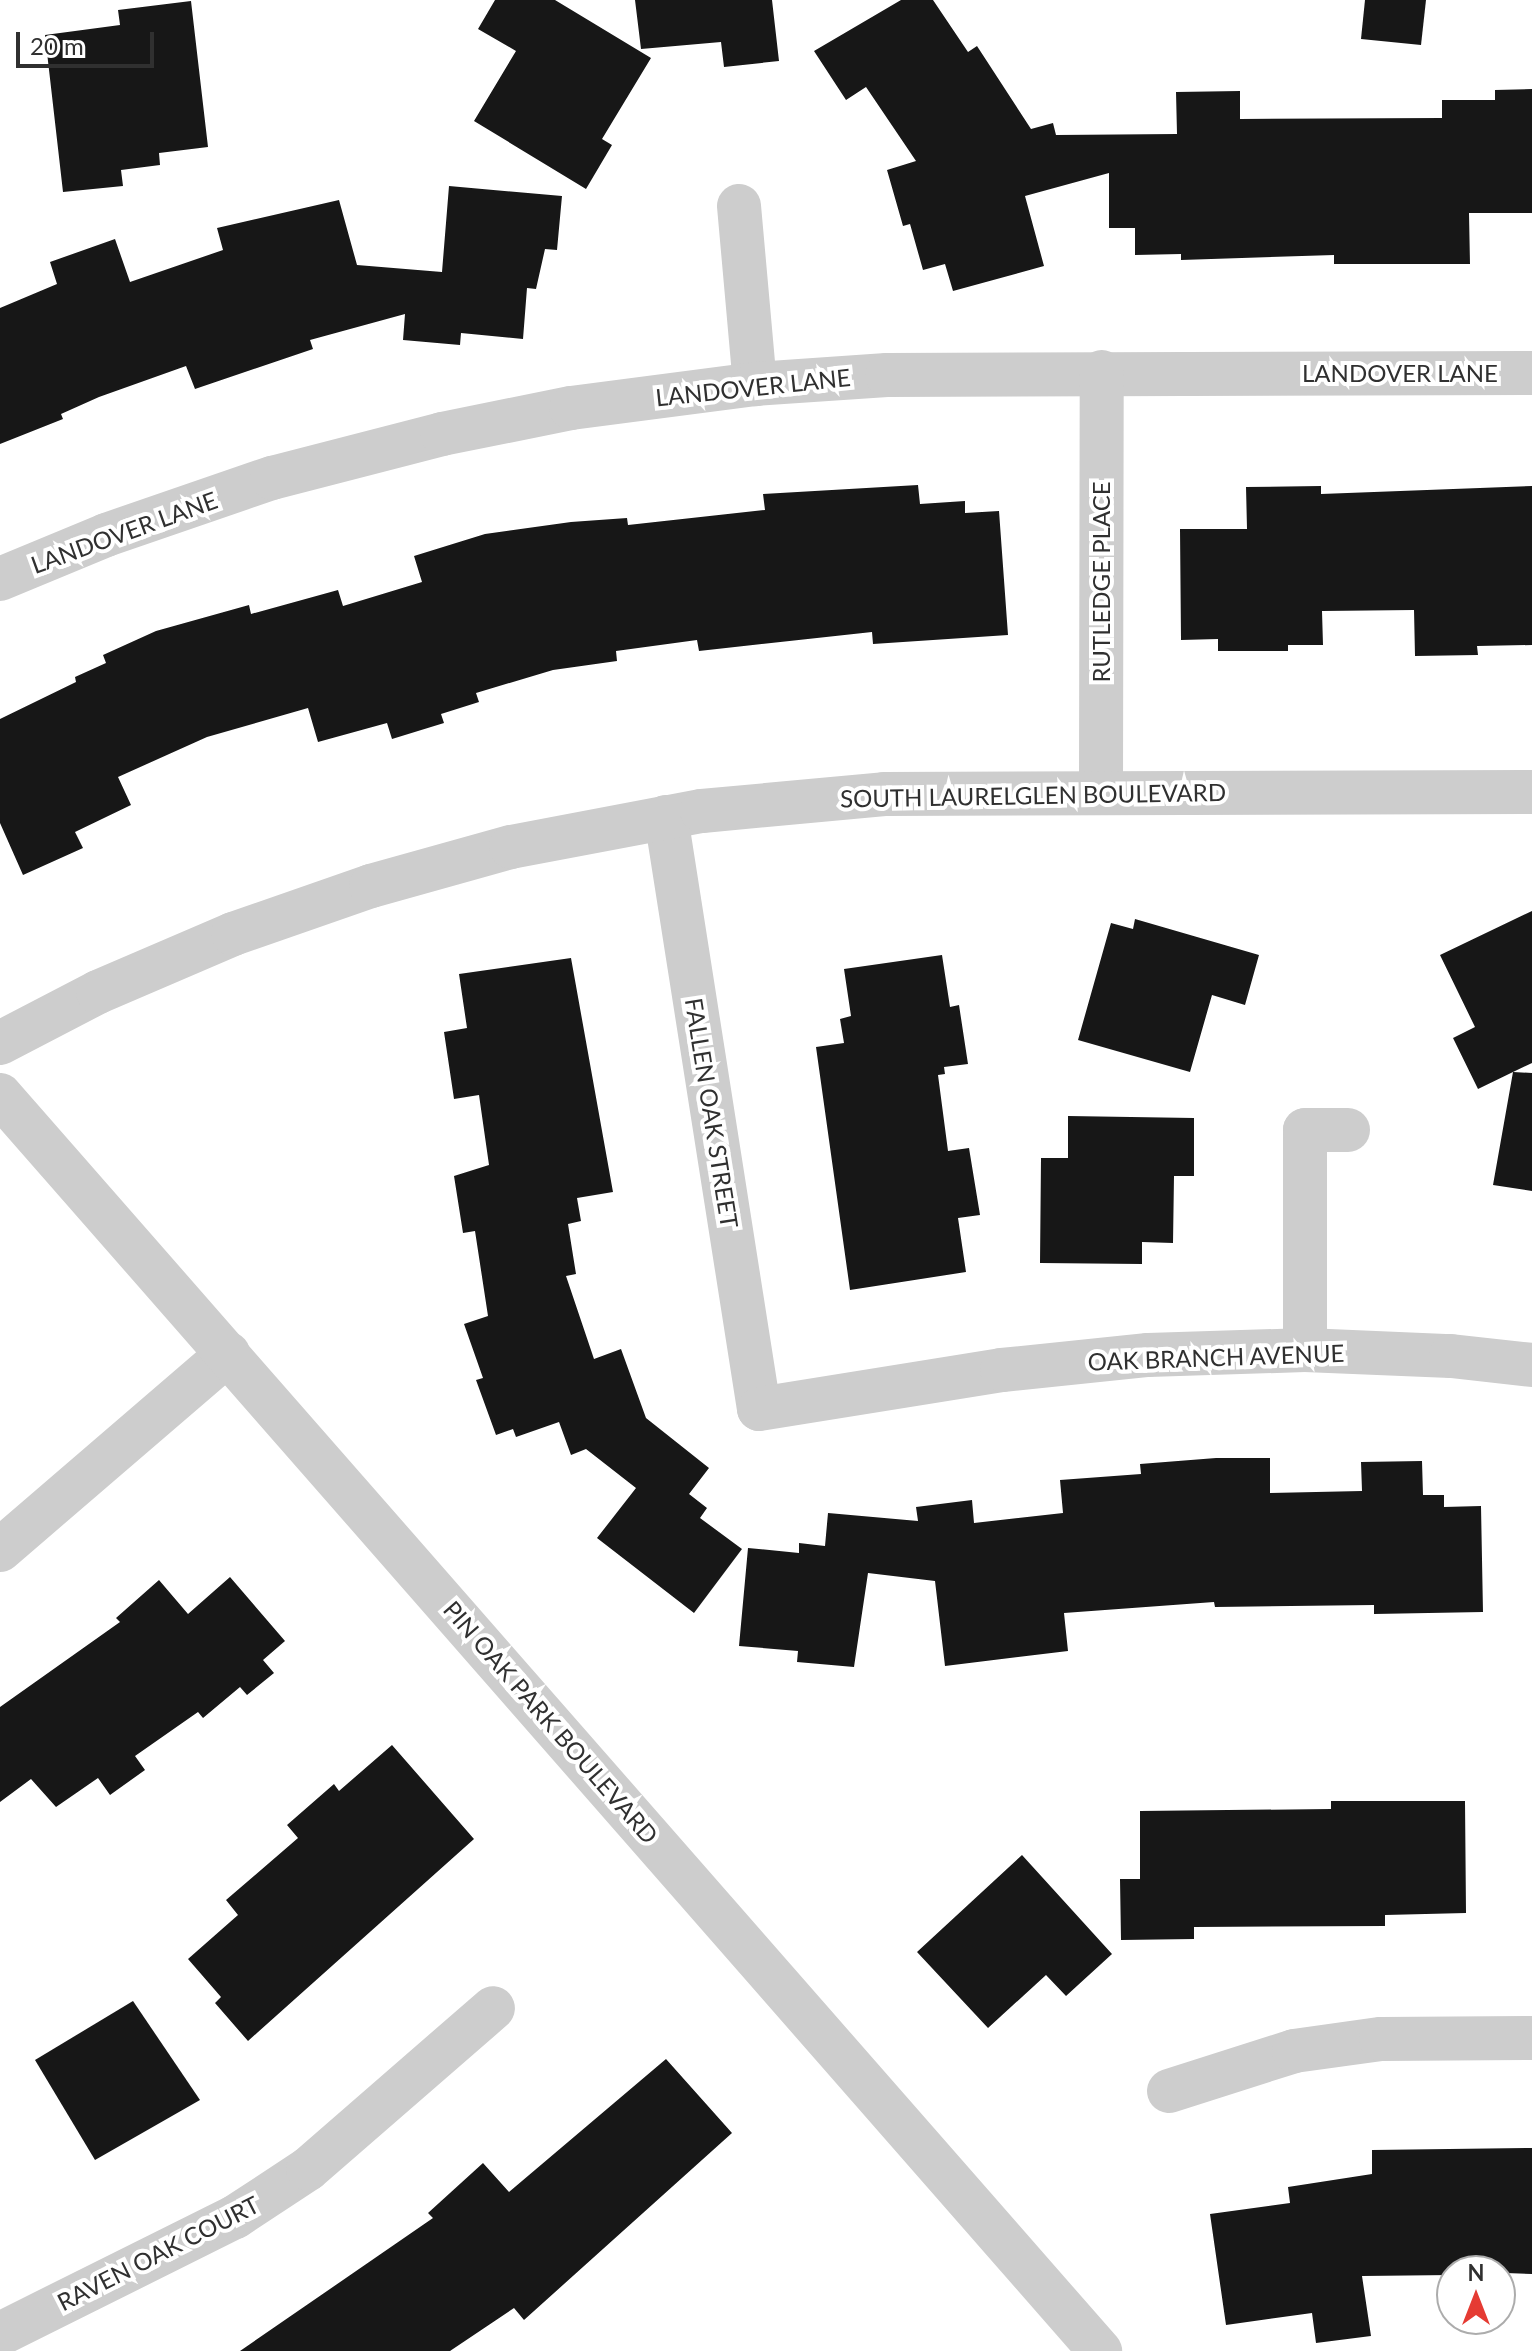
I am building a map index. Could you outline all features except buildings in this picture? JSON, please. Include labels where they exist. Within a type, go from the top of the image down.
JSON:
[{"type":"street","points":[[739,206],[755,384]]},
{"type":"street","name":"RUTLEDGE PLACE","points":[[1101,792],[1102,372]]},
{"type":"street","name":"LANDOVER LANE","points":[[0,579],[106,535],[272,478],[426,438],[571,408],[755,384],[887,375],[1532,373]]},
{"type":"street","name":"SOUTH LAURELGLEN BOULEVARD","points":[[0,1043],[98,992],[233,934],[371,886],[511,847],[666,817],[884,794],[1532,792]]},
{"type":"street","name":"FALLEN OAK STREET","points":[[666,817],[759,1409]]},
{"type":"street","name":"PIN OAK PARK BOULEVARD","points":[[0,1095],[1100,2351]]},
{"type":"street","points":[[1305,1350],[1305,1130],[1348,1130]]},
{"type":"street","name":"OAK BRANCH AVENUE","points":[[759,1409],[1017,1368],[1148,1355],[1305,1350],[1451,1356],[1532,1365]]},
{"type":"street","points":[[0,1550],[228,1354]]},
{"type":"street","name":"RAVEN OAK COURT","points":[[0,2334],[235,2217],[308,2169],[493,2008]]},
{"type":"street","points":[[1169,2091],[1294,2051],[1381,2039],[1532,2038]]}]
